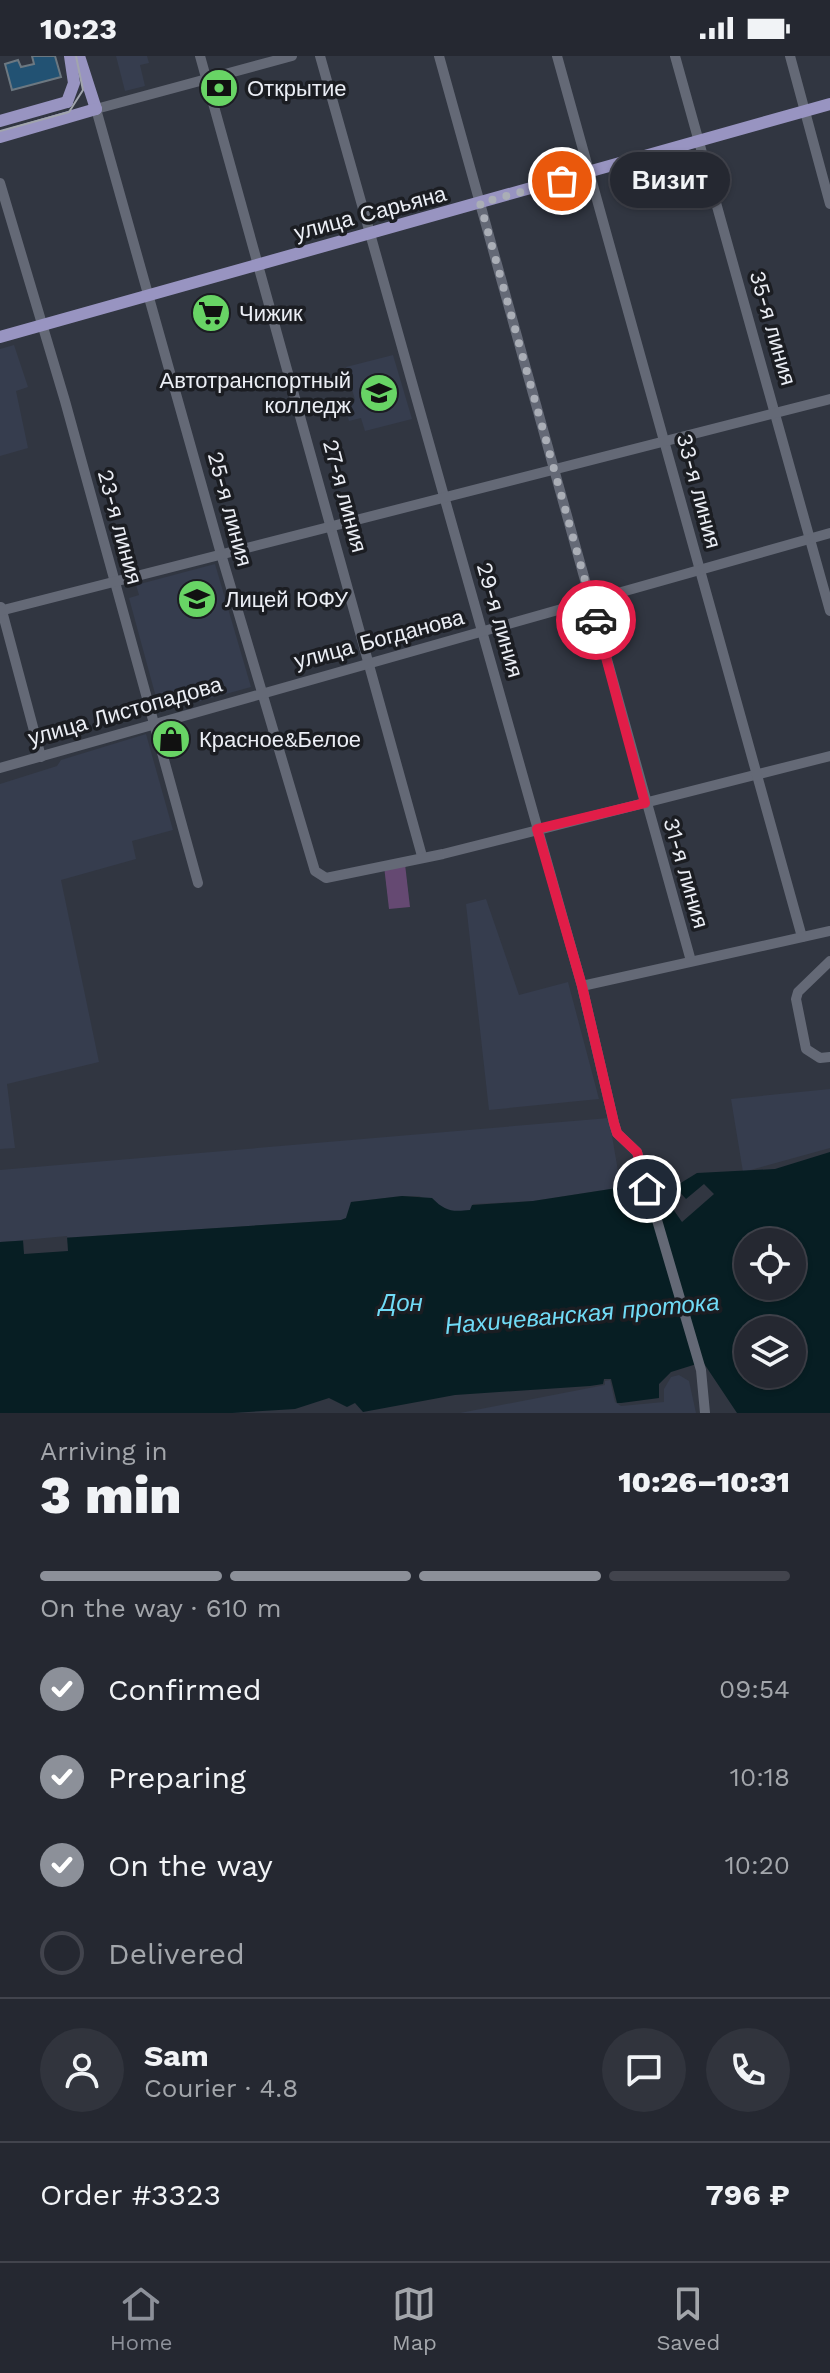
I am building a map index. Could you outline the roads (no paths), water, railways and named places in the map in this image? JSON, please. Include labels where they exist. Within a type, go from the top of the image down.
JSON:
[{"type":"main road","points":[[67,102],[74,83],[70,56]]},
{"type":"main road","points":[[79,56],[96,109]]},
{"type":"main road","points":[[0,121],[67,102],[79,108],[96,109]]},
{"type":"main road","name":"улица Сарьяна","points":[[0,337],[830,104]]},
{"type":"main road","points":[[0,137],[96,109]]},
{"type":"street","name":"27-я линия","points":[[200,56],[422,856]]},
{"type":"street","points":[[96,109],[292,56]]},
{"type":"street","name":"29-я линия","points":[[320,56],[582,986],[617,1133],[637,1152],[701,1370],[705,1413]]},
{"type":"street","name":"31-я линия","points":[[439,56],[691,961]]},
{"type":"street","name":"33-я линия","points":[[557,56],[802,937]]},
{"type":"street","name":"35-я линия","points":[[675,56],[830,611]]},
{"type":"street","points":[[790,56],[830,204]]},
{"type":"street","name":"25-я линия","points":[[96,109],[151,295],[221,554],[315,871],[326,878],[422,856]]},
{"type":"street","name":"23-я линия","points":[[0,183],[43,325],[198,883]]},
{"type":"street","points":[[41,757],[0,609],[830,399]]},
{"type":"street","name":"улица Богданова","points":[[261,692],[830,533]]},
{"type":"street","name":"улица Листопадова","points":[[0,768],[261,692]]},
{"type":"street","points":[[422,856],[830,756]]},
{"type":"street","points":[[582,986],[830,931]]},
{"type":"street","points":[[830,961],[798,992],[796,999],[806,1049],[820,1058],[830,1057]]},
{"type":"water","name":"Дон","points":[[830,1152],[830,1413],[737,1413],[703,1362],[671,1372],[659,1384],[659,1398],[621,1403],[617,1403],[611,1379],[604,1379],[603,1384],[590,1386],[455,1395],[363,1412],[355,1403],[347,1407],[329,1398],[295,1409],[232,1413],[0,1413],[0,1242],[341,1220],[346,1218],[351,1202],[402,1196],[432,1198],[445,1208],[463,1211],[470,1210],[472,1205],[533,1201],[617,1188],[651,1215],[659,1212],[666,1192],[697,1173],[775,1169]]},
{"type":"tram line","points":[[0,131],[69,112],[83,90],[76,56]]},
{"type":"place","name":"Открытие","points":[[219,88]]},
{"type":"place","name":"Визит","points":[[562,181]]},
{"type":"place","name":"Чижик","points":[[211,313]]},
{"type":"place","name":"Автотранспортный колледж","points":[[379,393]]},
{"type":"place","name":"Лицей ЮФУ","points":[[197,599]]},
{"type":"place","name":"Красное&Белое","points":[[171,739]]},
{"type":"water label","name":"Нахичеванская протока","points":[[582,1314]]}]
